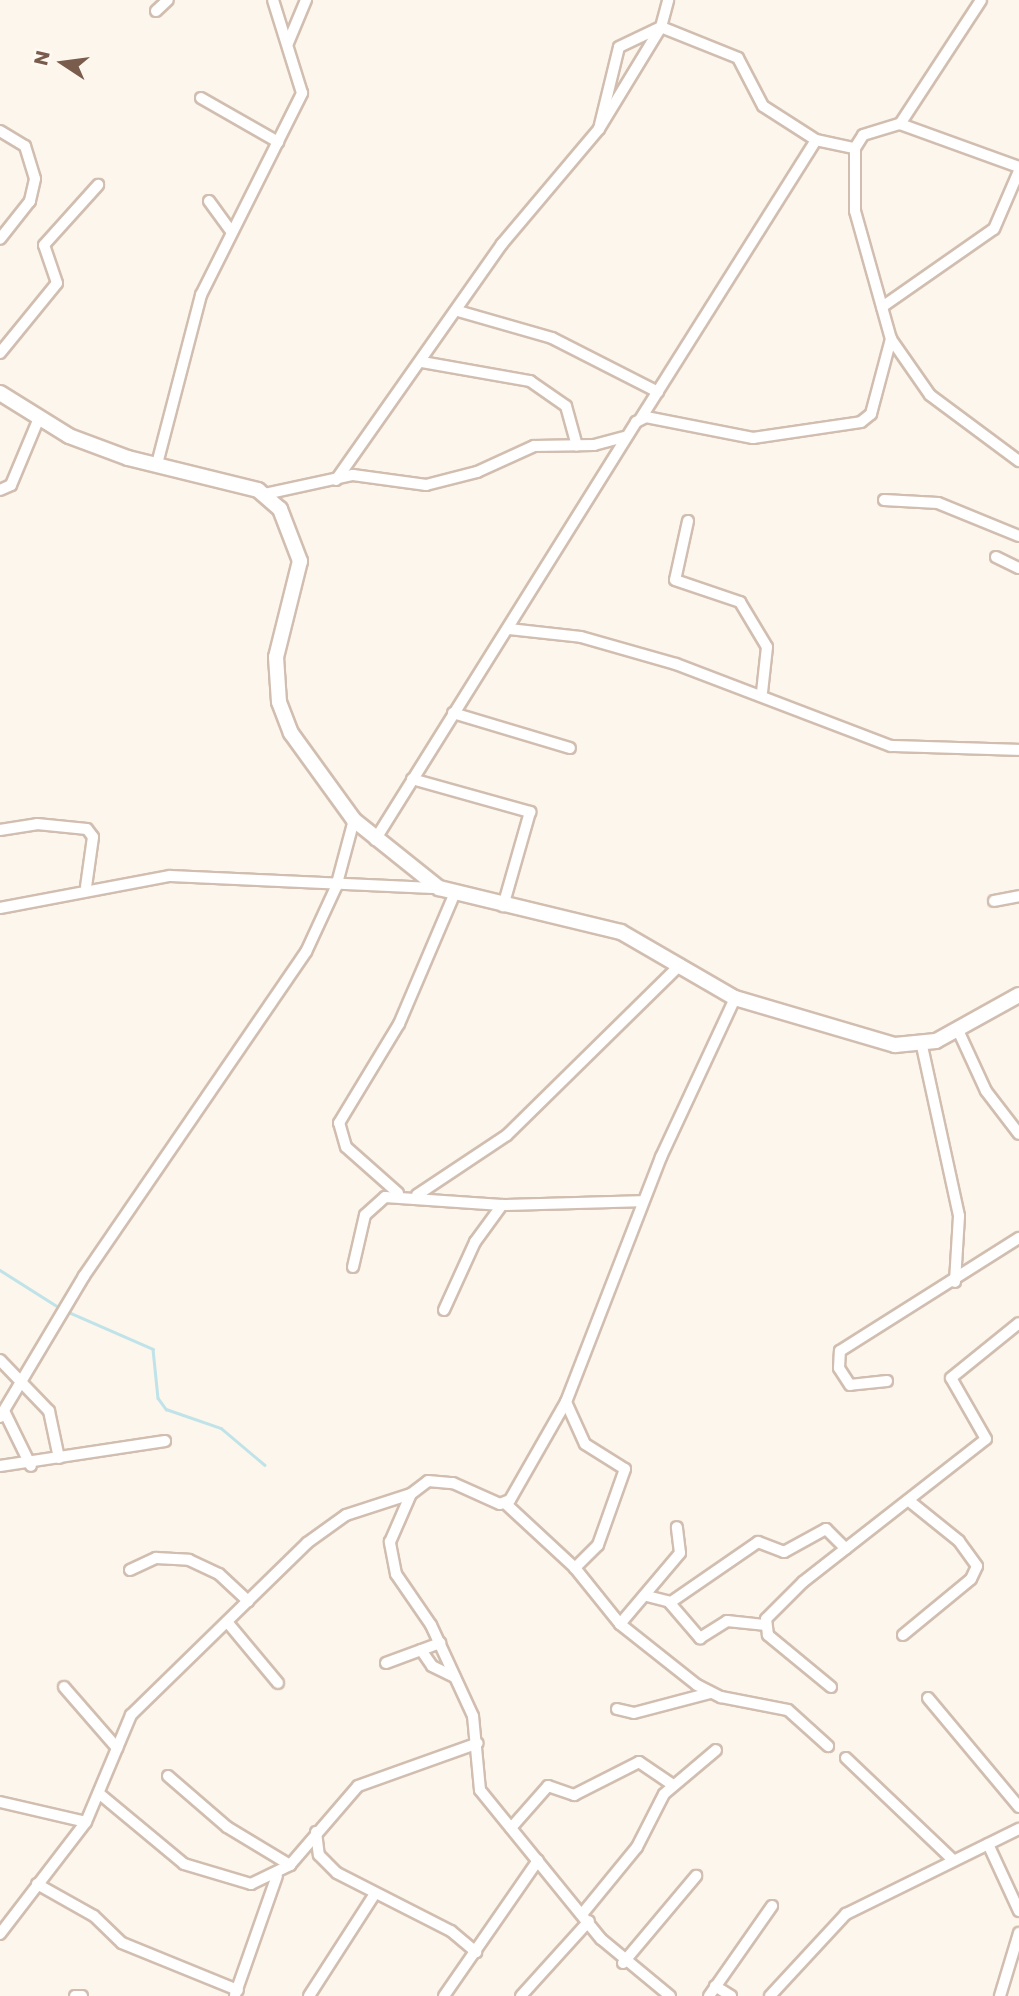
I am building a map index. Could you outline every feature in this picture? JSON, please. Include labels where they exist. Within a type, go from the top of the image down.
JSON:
[{"type":"street","points":[[156,11],[168,0]]},
{"type":"street","points":[[157,464],[201,295],[231,230],[302,93],[272,0]]},
{"type":"street","points":[[288,43],[306,0]]},
{"type":"street","points":[[335,480],[422,362],[502,244],[599,129],[661,27],[668,0]]},
{"type":"street","points":[[900,124],[981,0]]},
{"type":"street","points":[[599,129],[619,47],[661,27],[738,58],[755,100],[816,140],[855,148]]},
{"type":"street","points":[[201,98],[278,142]]},
{"type":"street","points":[[882,307],[994,229],[1019,169],[900,124],[863,135],[855,148],[855,211],[882,307],[891,339],[930,395],[1019,461]]},
{"type":"street","points":[[0,131],[25,146],[35,179],[30,201],[0,239]]},
{"type":"street","points":[[375,840],[453,713],[588,507],[624,437],[658,392],[816,140]]},
{"type":"street","points":[[0,353],[57,283],[44,245],[98,185]]},
{"type":"street","points":[[209,201],[231,230]]},
{"type":"street","points":[[458,311],[552,338],[658,392]]},
{"type":"street","points":[[640,418],[753,438],[861,422],[871,414],[891,339]]},
{"type":"street","points":[[422,362],[530,381],[566,406],[578,446]]},
{"type":"street","points":[[0,393],[69,436],[265,494],[353,475],[426,485],[477,472],[534,446],[578,446],[624,437]]},
{"type":"street","points":[[0,490],[11,485],[39,418]]},
{"type":"street","points":[[265,494],[291,528],[300,561],[276,657],[279,702],[301,752],[354,820],[375,840],[439,888]]},
{"type":"street","points":[[884,500],[938,503],[1019,536]]},
{"type":"street","points":[[688,521],[675,580],[740,602],[767,647],[762,692]]},
{"type":"street","points":[[996,557],[1019,568]]},
{"type":"street","points":[[509,629],[581,636],[762,692],[891,746],[1019,750]]},
{"type":"street","points":[[453,713],[570,748]]},
{"type":"street","points":[[412,779],[530,812],[503,906]]},
{"type":"street","points":[[31,1466],[2,1414],[22,1378],[306,952],[336,887],[354,820]]},
{"type":"street","points":[[0,830],[37,824],[88,829],[93,837],[86,887]]},
{"type":"street","points":[[0,908],[86,887],[209,875],[336,887],[439,888],[503,906],[621,932],[735,998],[855,1037],[922,1046],[1019,995]]},
{"type":"street","points":[[455,893],[399,1024],[339,1123],[346,1147],[398,1193],[502,1205],[643,1201]]},
{"type":"street","points":[[994,901],[1019,896]]},
{"type":"street","points":[[417,1195],[507,1135],[680,965]]},
{"type":"street","points":[[506,1504],[566,1402],[643,1201],[735,998]]},
{"type":"street","points":[[957,1028],[986,1091],[1019,1134]]},
{"type":"street","points":[[922,1046],[959,1216],[955,1282]]},
{"type":"street","points":[[354,1267],[365,1215],[398,1193]]},
{"type":"street","points":[[444,1310],[475,1242],[502,1205]]},
{"type":"street","points":[[887,1381],[850,1385],[839,1368],[840,1351],[955,1282],[1019,1238]]},
{"type":"street","points":[[647,1596],[668,1602],[701,1638],[727,1621],[764,1625],[846,1549],[986,1440],[951,1378],[1019,1323]]},
{"type":"street","points":[[0,1360],[22,1378],[50,1411],[59,1458]]},
{"type":"street","points":[[566,1402],[585,1444],[625,1469],[597,1545],[575,1568]]},
{"type":"street","points":[[0,1466],[31,1466],[59,1458],[165,1441]]},
{"type":"street","points":[[0,1934],[86,1822],[100,1794],[125,1721],[327,1527],[411,1494],[437,1480],[506,1504],[575,1568],[620,1624],[710,1693],[788,1710],[828,1746]]},
{"type":"street","points":[[411,1494],[390,1552],[402,1586],[440,1643],[455,1677],[478,1743],[478,1786],[623,1963],[670,1996]]},
{"type":"street","points":[[903,1635],[971,1579],[977,1566],[959,1541],[908,1500]]},
{"type":"street","points":[[620,1624],[647,1596],[680,1553],[677,1527]]},
{"type":"street","points":[[668,1602],[758,1542],[784,1552],[826,1529],[846,1549]]},
{"type":"street","points":[[130,1570],[156,1558],[189,1560],[219,1574],[248,1601]]},
{"type":"street","points":[[228,1623],[278,1684]]},
{"type":"street","points":[[764,1625],[768,1635],[831,1687]]},
{"type":"street","points":[[386,1663],[440,1643]]},
{"type":"street","points":[[421,1650],[432,1666],[455,1677]]},
{"type":"street","points":[[64,1687],[117,1748]]},
{"type":"street","points":[[617,1709],[634,1713],[710,1693]]},
{"type":"street","points":[[928,1698],[1019,1807]]},
{"type":"street","points":[[100,1794],[205,1874],[251,1884],[277,1876],[316,1832],[374,1776],[478,1743]]},
{"type":"street","points":[[520,1996],[586,1917],[637,1847],[673,1784],[716,1749]]},
{"type":"street","points":[[846,1758],[953,1860]]},
{"type":"street","points":[[511,1828],[548,1786],[575,1795],[639,1762],[673,1784]]},
{"type":"street","points":[[168,1776],[227,1827],[289,1865]]},
{"type":"street","points":[[0,1802],[86,1822]]},
{"type":"street","points":[[770,1996],[846,1914],[1019,1829]]},
{"type":"street","points":[[316,1832],[326,1864],[374,1895],[451,1931],[476,1952]]},
{"type":"street","points":[[988,1844],[1019,1911]]},
{"type":"street","points":[[444,1996],[538,1860]]},
{"type":"street","points":[[37,1884],[94,1916],[122,1943],[236,1993],[277,1876]]},
{"type":"street","points":[[623,1963],[696,1876]]},
{"type":"street","points":[[309,1996],[374,1895]]},
{"type":"street","points":[[731,1996],[712,1991],[772,1906]]},
{"type":"street","points":[[1000,1996],[1019,1936]]},
{"type":"street","points":[[75,1996],[82,1996]]},
{"type":"waterway","points":[[0,1270],[60,1308]]},
{"type":"waterway","points":[[66,1311],[153,1349],[158,1398],[166,1409],[221,1428],[265,1465]]}]
